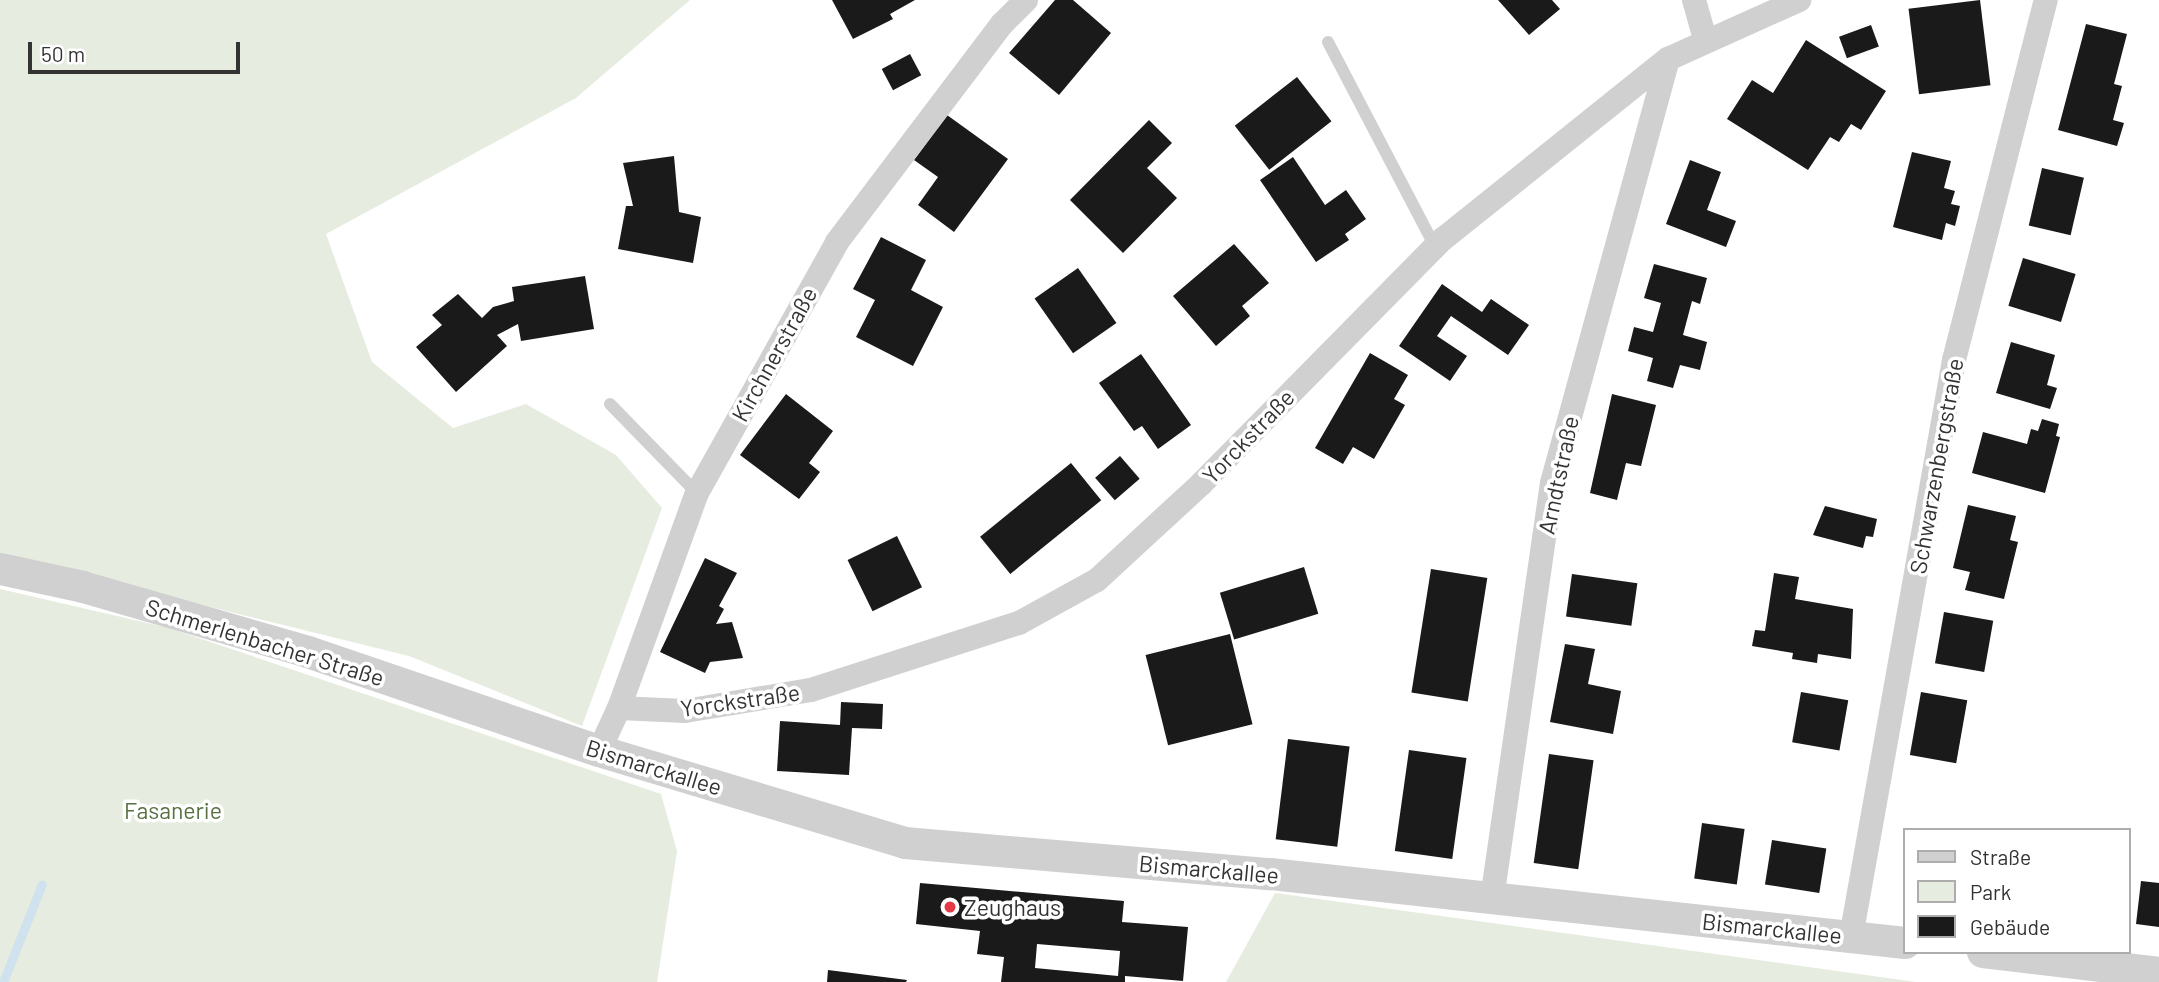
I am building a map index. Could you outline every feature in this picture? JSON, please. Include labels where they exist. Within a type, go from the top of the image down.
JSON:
[{"type":"street","name":"Kirchnerstraße","points":[[599,751],[619,708],[697,493],[837,242],[1002,24],[1026,0]]},
{"type":"street","points":[[1694,0],[1705,39]]},
{"type":"street","name":"Yorckstraße","points":[[619,708],[685,711],[811,690],[1019,623],[1097,580],[1201,484],[1435,247],[1668,59],[1705,39],[1799,0]]},
{"type":"street","name":"Schwarzenbergstraße","points":[[1851,937],[1954,360],[2046,0]]},
{"type":"street","name":"Arndtstraße","points":[[1492,899],[1552,483],[1668,59]]},
{"type":"street","name":"Schmerlenbacher Straße","points":[[0,569],[83,587],[308,652],[527,725]]},
{"type":"street","name":"Bismarckallee","points":[[527,725],[599,751],[905,843],[1270,874],[1904,943]]},
{"type":"street","points":[[2000,954],[2159,973]]},
{"type":"lane","points":[[1328,42],[1435,247]]},
{"type":"lane","points":[[610,404],[697,493]]},
{"type":"green space","points":[[0,0],[690,0],[576,98],[326,234],[372,362],[453,428],[526,404],[616,455],[662,508],[582,726],[409,656],[0,555]]},
{"type":"green space","name":"Fasanerie","points":[[0,589],[169,628],[661,794],[677,851],[657,982],[0,982]]},
{"type":"green space","points":[[1275,893],[1916,982],[1226,982]]},
{"type":"building","points":[[832,0],[915,0],[890,14],[893,19],[853,39]]},
{"type":"building","points":[[1055,0],[1073,0],[1111,33],[1059,95],[1009,53]]},
{"type":"building","points":[[1498,0],[1552,0],[1560,9],[1529,35]]},
{"type":"building","points":[[1980,0],[1990,85],[1919,94],[1909,9]]},
{"type":"building","points":[[2086,24],[2127,34],[2114,84],[2122,86],[2113,120],[2124,123],[2117,146],[2058,130]]},
{"type":"building","points":[[1871,25],[1879,47],[1847,58],[1839,37]]},
{"type":"building","points":[[1806,40],[1886,91],[1861,130],[1851,124],[1839,142],[1830,137],[1808,170],[1727,119],[1752,80],[1773,93]]},
{"type":"building","points":[[910,54],[921,75],[893,90],[882,69]]},
{"type":"building","points":[[1297,77],[1331,121],[1269,170],[1235,126]]},
{"type":"building","points":[[947,115],[1008,159],[954,232],[918,205],[938,177],[914,160]]},
{"type":"building","points":[[1149,120],[1172,143],[1147,168],[1177,198],[1123,253],[1070,200]]},
{"type":"building","points":[[1912,152],[1951,161],[1944,188],[1955,191],[1951,204],[1960,206],[1955,226],[1946,223],[1942,240],[1893,227]]},
{"type":"building","points":[[674,156],[679,212],[701,217],[693,263],[618,249],[626,206],[633,206],[623,163]]},
{"type":"building","points":[[1293,157],[1325,205],[1346,190],[1366,219],[1345,234],[1349,240],[1316,262],[1260,180]]},
{"type":"building","points":[[1690,160],[1721,172],[1707,210],[1736,221],[1726,247],[1666,224]]},
{"type":"building","points":[[2042,168],[2084,178],[2071,235],[2029,225]]},
{"type":"building","points":[[881,237],[926,260],[911,290],[943,307],[913,366],[856,337],[875,300],[853,289]]},
{"type":"building","points":[[1234,244],[1269,283],[1242,306],[1250,316],[1216,346],[1173,296]]},
{"type":"building","points":[[2023,258],[2076,274],[2061,322],[2008,306]]},
{"type":"building","points":[[1654,264],[1707,278],[1700,304],[1692,301],[1683,335],[1707,342],[1700,370],[1680,365],[1673,388],[1647,381],[1653,358],[1628,351],[1634,327],[1653,332],[1661,303],[1644,298]]},
{"type":"building","points":[[1078,268],[1116,323],[1073,353],[1035,298]]},
{"type":"building","points":[[585,276],[594,329],[521,341],[518,324],[497,335],[507,346],[456,392],[416,347],[442,325],[432,315],[458,294],[482,318],[493,307],[514,301],[512,287]]},
{"type":"building","points":[[1442,284],[1482,312],[1491,299],[1529,325],[1508,355],[1451,316],[1437,336],[1467,356],[1450,381],[1399,346]]},
{"type":"building","points":[[2011,342],[2055,355],[2047,385],[2057,388],[2050,409],[1996,393]]},
{"type":"building","points":[[1370,353],[1408,375],[1394,399],[1405,405],[1374,459],[1353,447],[1343,464],[1315,448]]},
{"type":"building","points":[[1141,354],[1191,425],[1158,449],[1142,426],[1134,431],[1099,383]]},
{"type":"building","points":[[786,394],[833,431],[809,463],[820,472],[799,499],[740,455]]},
{"type":"building","points":[[1612,394],[1656,405],[1641,466],[1626,463],[1617,500],[1590,493]]},
{"type":"building","points":[[2042,419],[2059,424],[2056,436],[2060,437],[2045,493],[1972,473],[1983,432],[2027,444],[2031,429],[2038,431]]},
{"type":"building","points":[[1120,456],[1140,479],[1115,500],[1095,478]]},
{"type":"building","points":[[1071,463],[1101,500],[1010,574],[980,537]]},
{"type":"building","points":[[1968,505],[2016,516],[2010,540],[2018,542],[2004,599],[1965,590],[1970,572],[1953,568]]},
{"type":"building","points":[[1825,506],[1877,519],[1873,537],[1866,536],[1863,548],[1813,535]]},
{"type":"building","points":[[897,536],[922,587],[873,611],[848,560]]},
{"type":"building","points":[[705,558],[737,573],[719,606],[724,609],[716,624],[732,622],[743,658],[710,662],[705,673],[660,652]]},
{"type":"building","points":[[1304,567],[1318,614],[1234,640],[1220,593]]},
{"type":"building","points":[[1431,569],[1487,578],[1468,701],[1411,692]]},
{"type":"building","points":[[1774,573],[1799,577],[1795,599],[1853,609],[1851,659],[1818,654],[1817,663],[1792,659],[1793,653],[1752,646],[1755,630],[1765,631]]},
{"type":"building","points":[[1572,574],[1637,583],[1631,626],[1566,617]]},
{"type":"building","points":[[1944,612],[1993,621],[1984,672],[1935,663]]},
{"type":"building","points":[[1230,634],[1252,724],[1168,745],[1146,655]]},
{"type":"building","points":[[1565,644],[1595,649],[1588,684],[1621,691],[1613,734],[1550,722]]},
{"type":"building","points":[[1801,692],[1848,700],[1839,751],[1792,742]]},
{"type":"building","points":[[1921,692],[1967,700],[1956,763],[1910,755]]},
{"type":"building","points":[[841,702],[883,704],[882,729],[852,728],[849,775],[777,771],[780,721],[840,725]]},
{"type":"building","points":[[1288,739],[1350,747],[1337,847],[1276,839]]},
{"type":"building","points":[[1409,750],[1466,758],[1452,859],[1395,851]]},
{"type":"building","points":[[1549,754],[1594,760],[1578,869],[1534,863]]},
{"type":"building","points":[[1702,823],[1745,829],[1737,884],[1694,878]]},
{"type":"building","points":[[1772,840],[1826,849],[1819,893],[1765,884]]},
{"type":"building","points":[[2141,881],[2159,883],[2159,927],[2136,924]]},
{"type":"building","points":[[920,883],[1124,901],[1122,922],[1188,927],[1183,981],[1125,976],[1125,982],[1001,982],[1004,957],[977,954],[980,931],[916,924]],"holes":[[[1037,944],[1120,951],[1118,976],[1035,968]]]},
{"type":"building","points":[[828,970],[907,980],[827,982]]},
{"type":"waterway","points":[[3,982],[42,884]]},
{"type":"place","name":"Zeughaus","points":[[950,907]]}]
